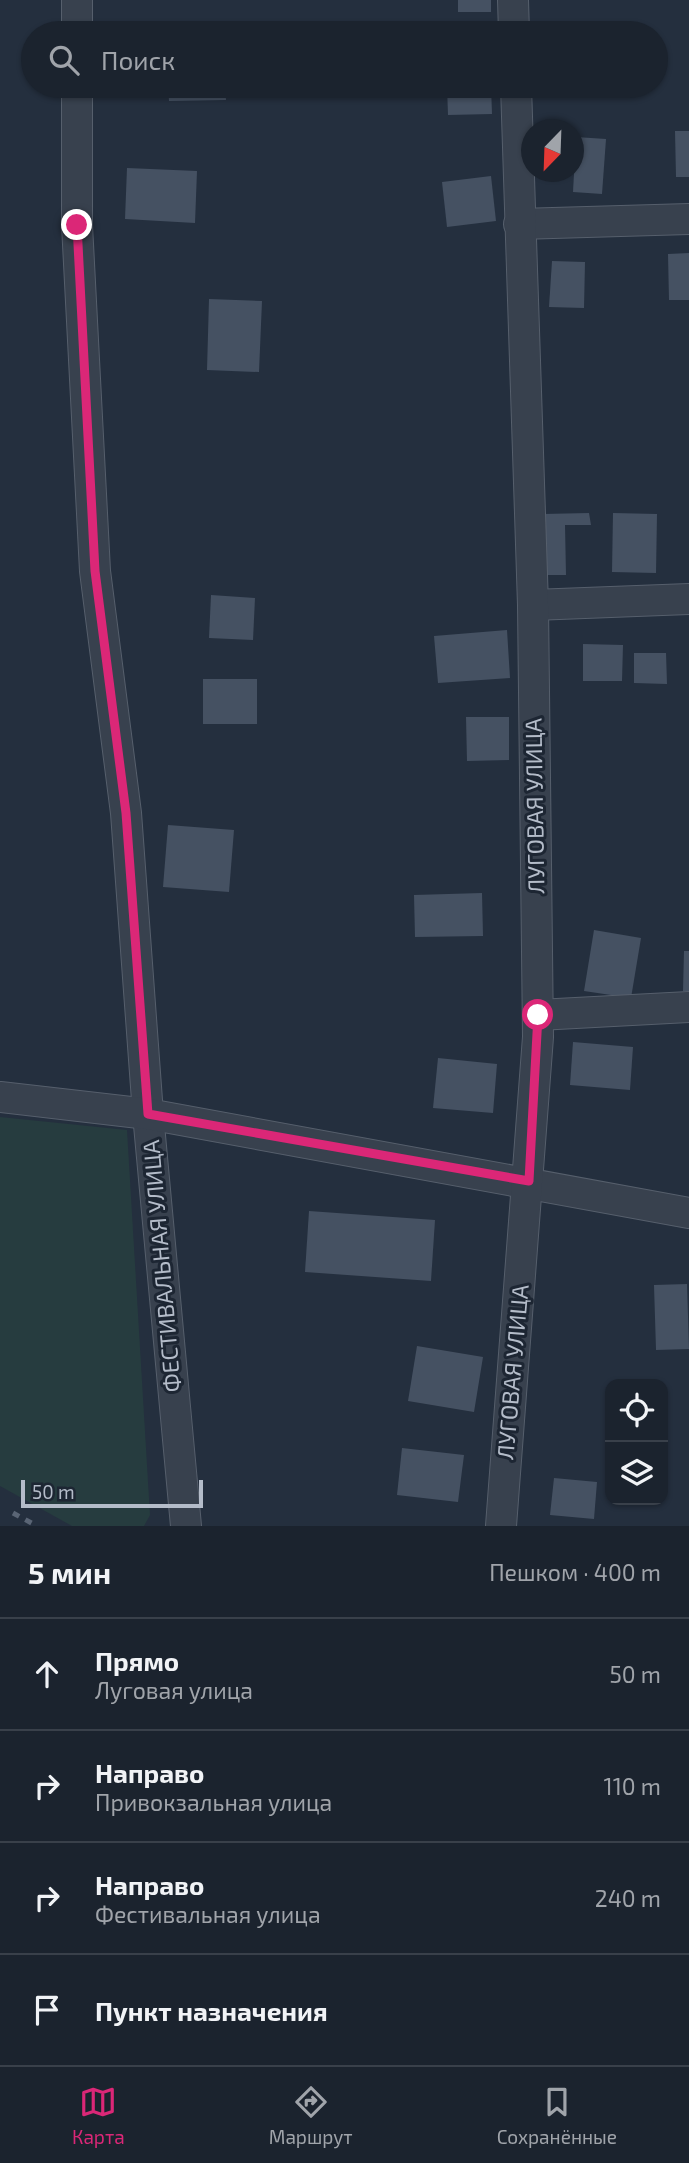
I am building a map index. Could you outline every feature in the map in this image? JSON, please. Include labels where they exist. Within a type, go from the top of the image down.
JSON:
[{"type":"street","points":[[77,0],[77,21]]},
{"type":"street","points":[[513,0],[514,21]]},
{"type":"street","name":"ФЕСТИВАЛЬНАЯ УЛИЦА","points":[[77,98],[77,225],[95,571],[126,813],[148,1114],[186,1526]]},
{"type":"street","name":"ЛУГОВАЯ УЛИЦА","points":[[500,1526],[529,1181],[538,1015],[533,605],[516,98]]},
{"type":"street","points":[[519,224],[689,219]]},
{"type":"street","points":[[533,605],[689,599]]},
{"type":"street","points":[[538,1015],[689,1007]]},
{"type":"street","points":[[0,1097],[148,1114],[529,1181],[689,1213]]},
{"type":"green space","points":[[0,1117],[127,1130],[150,1515],[144,1526],[72,1526],[0,1486]]},
{"type":"building","points":[[458,0],[491,0],[491,12],[458,12]]},
{"type":"building","points":[[169,98],[226,100],[169,101]]},
{"type":"building","points":[[447,98],[491,98],[492,114],[448,115]]},
{"type":"building","points":[[675,131],[689,131],[689,177],[676,177]]},
{"type":"building","points":[[584,138],[606,139],[602,194],[573,192],[574,182],[584,182]]},
{"type":"building","points":[[127,168],[197,171],[195,223],[125,219]]},
{"type":"building","points":[[491,176],[496,221],[447,227],[442,182]]},
{"type":"building","points":[[689,253],[689,300],[669,300],[668,254]]},
{"type":"building","points":[[552,261],[585,262],[584,308],[549,307]]},
{"type":"building","points":[[209,299],[262,301],[259,372],[207,370]]},
{"type":"building","points":[[589,513],[591,525],[565,525],[566,575],[544,575],[543,514]]},
{"type":"building","points":[[613,513],[657,514],[656,573],[612,572]]},
{"type":"building","points":[[211,595],[255,598],[253,640],[209,638]]},
{"type":"building","points":[[507,630],[510,678],[438,683],[434,636]]},
{"type":"building","points":[[583,644],[623,645],[622,681],[583,681]]},
{"type":"building","points":[[634,653],[666,653],[667,684],[634,683]]},
{"type":"building","points":[[203,679],[257,679],[257,724],[203,724]]},
{"type":"building","points":[[466,717],[509,717],[509,760],[467,761]]},
{"type":"building","points":[[168,825],[234,830],[229,892],[163,887]]},
{"type":"building","points":[[482,893],[483,936],[415,937],[414,895]]},
{"type":"building","points":[[594,930],[641,938],[631,998],[584,991]]},
{"type":"building","points":[[684,951],[689,951],[689,991],[683,991]]},
{"type":"building","points":[[573,1042],[633,1047],[630,1090],[570,1085]]},
{"type":"building","points":[[438,1058],[497,1064],[493,1113],[433,1108]]},
{"type":"building","points":[[309,1211],[435,1220],[431,1281],[305,1272]]},
{"type":"building","points":[[687,1284],[689,1349],[656,1350],[654,1285]]},
{"type":"building","points":[[417,1346],[483,1357],[474,1412],[408,1401]]},
{"type":"building","points":[[402,1448],[464,1455],[458,1502],[397,1495]]},
{"type":"building","points":[[554,1478],[597,1482],[594,1519],[550,1515]]},
{"type":"railway","points":[[13,1513],[37,1526]]},
{"type":"route","points":[[77,225],[95,571],[126,813],[148,1114],[529,1181],[538,1015]]}]
